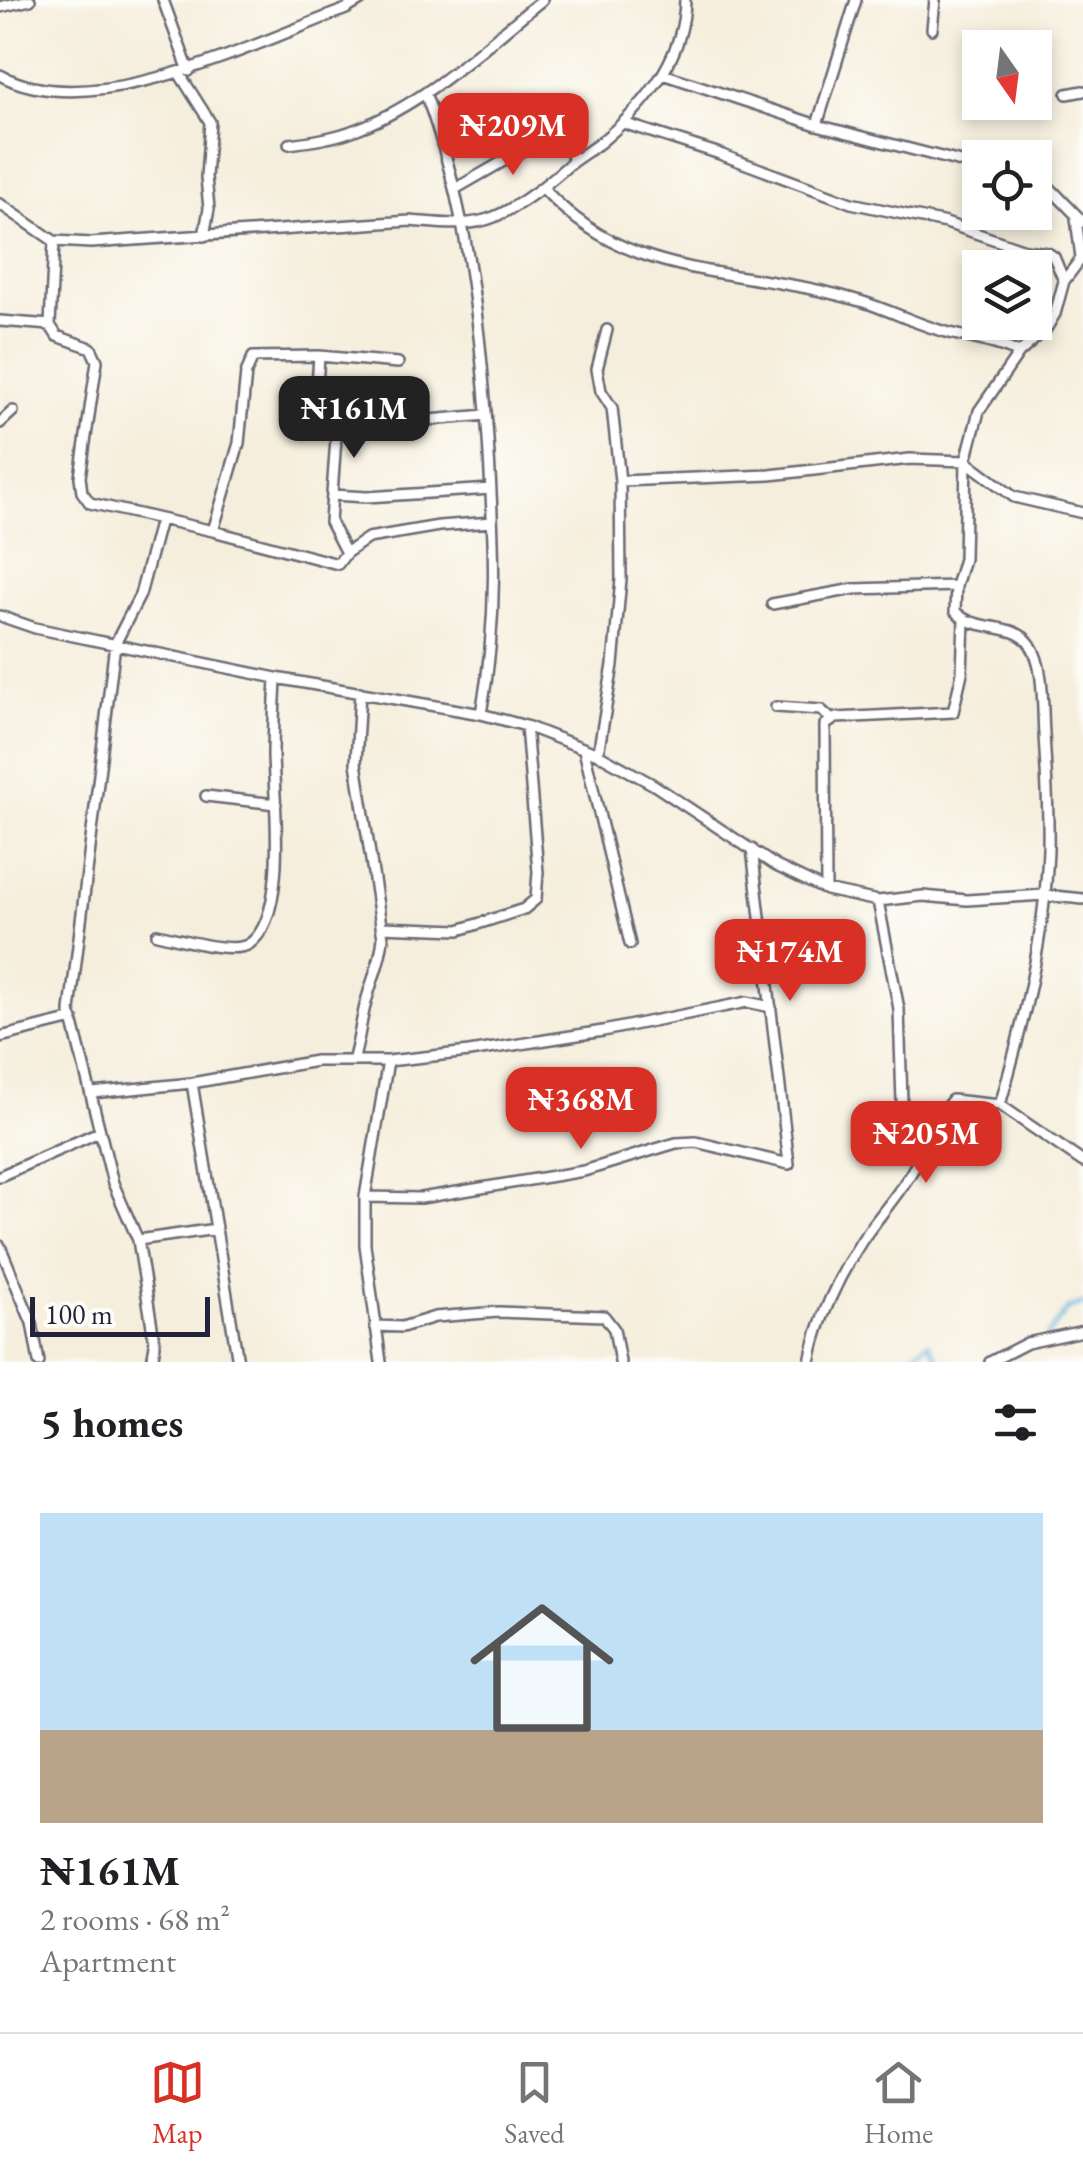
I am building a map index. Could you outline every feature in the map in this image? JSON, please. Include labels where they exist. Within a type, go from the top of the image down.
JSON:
[{"type":"street","points":[[0,7],[30,0]]},
{"type":"street","points":[[163,0],[184,72],[210,122],[206,176],[209,209],[204,236]]},
{"type":"street","points":[[0,75],[40,90],[111,89],[184,72],[361,0]]},
{"type":"street","points":[[289,144],[359,129],[425,93],[542,0]]},
{"type":"street","points":[[0,204],[54,241],[90,244],[268,228],[410,221],[462,224],[493,218],[544,188],[644,102],[676,50],[686,0]]},
{"type":"street","points":[[817,125],[856,0]]},
{"type":"street","points":[[932,30],[935,0]]},
{"type":"street","points":[[664,74],[817,125],[962,162]]},
{"type":"street","points":[[1067,94],[1083,92]]},
{"type":"street","points":[[425,93],[455,188],[483,358],[495,616],[481,714]]},
{"type":"street","points":[[623,123],[851,203],[946,223],[1025,250],[1048,253],[1054,257],[1064,281]]},
{"type":"street","points":[[455,188],[551,134],[568,146],[574,160]]},
{"type":"street","points":[[544,188],[563,210],[627,249],[696,271],[786,284],[860,301],[938,330],[1019,353]]},
{"type":"street","points":[[776,707],[821,710],[831,719],[953,712],[962,674],[964,620],[954,606],[964,559],[966,462],[979,411],[1019,353],[1046,329],[1055,314],[1064,281],[1082,257],[1080,220],[1052,190]]},
{"type":"street","points":[[54,241],[50,325],[56,336],[91,348],[98,361],[80,476],[86,499],[102,507],[338,564],[346,553],[368,538],[492,522]]},
{"type":"street","points":[[0,320],[50,325]]},
{"type":"street","points":[[598,754],[613,665],[621,579],[620,481],[612,408],[601,390],[597,369],[607,330]]},
{"type":"street","points":[[213,531],[239,443],[249,364],[257,355],[398,363]]},
{"type":"street","points":[[319,356],[316,400],[334,418],[337,432],[330,522],[346,553]]},
{"type":"street","points":[[0,423],[13,410]]},
{"type":"street","points":[[334,418],[418,421],[486,415]]},
{"type":"street","points":[[620,481],[770,475],[910,459],[966,462],[1014,497],[1083,513]]},
{"type":"street","points":[[332,495],[367,497],[491,489]]},
{"type":"street","points":[[152,1362],[154,1345],[138,1240],[113,1183],[70,1011],[115,644],[140,595],[160,520]]},
{"type":"street","points":[[772,604],[854,589],[956,586]]},
{"type":"street","points":[[0,616],[35,628],[526,726],[598,754],[654,785],[776,866],[826,890],[878,901],[923,896],[967,900],[1044,894],[1083,899]]},
{"type":"street","points":[[964,620],[1023,637],[1031,645],[1039,668],[1048,848],[1044,894],[1036,966],[1000,1105]]},
{"type":"street","points":[[157,934],[228,948],[242,947],[253,939],[271,904],[278,837],[276,678]]},
{"type":"street","points":[[353,1060],[367,998],[381,962],[381,927],[356,764],[360,692]]},
{"type":"street","points":[[826,890],[825,729],[831,719]]},
{"type":"street","points":[[381,927],[459,930],[524,910],[536,899],[538,872],[526,726]]},
{"type":"street","points":[[584,750],[630,944]]},
{"type":"street","points":[[206,796],[276,804]]},
{"type":"street","points":[[364,1197],[421,1198],[584,1171],[676,1143],[696,1142],[789,1164],[752,849]]},
{"type":"street","points":[[878,901],[899,1008],[902,1102]]},
{"type":"street","points":[[92,1093],[192,1084],[278,1066],[388,1060],[603,1031],[748,1002],[771,1007]]},
{"type":"street","points":[[0,1037],[72,1019]]},
{"type":"street","points":[[381,1362],[365,1245],[364,1197],[388,1060]]},
{"type":"street","points":[[192,1084],[238,1362]]},
{"type":"street","points":[[810,1362],[813,1345],[842,1275],[862,1240],[911,1174],[938,1118],[952,1100],[1000,1105],[1083,1162]]},
{"type":"street","points":[[0,1176],[99,1132]]},
{"type":"street","points":[[138,1240],[216,1229]]},
{"type":"street","points":[[0,1246],[32,1323],[39,1362]]},
{"type":"street","points":[[375,1326],[402,1328],[434,1317],[498,1312],[604,1316],[614,1329],[620,1362]]},
{"type":"street","points":[[990,1362],[1027,1344],[1083,1331]]},
{"type":"waterway","points":[[1047,1336],[1068,1309],[1083,1304]]},
{"type":"waterway","points":[[905,1362],[928,1342],[940,1362]]}]
